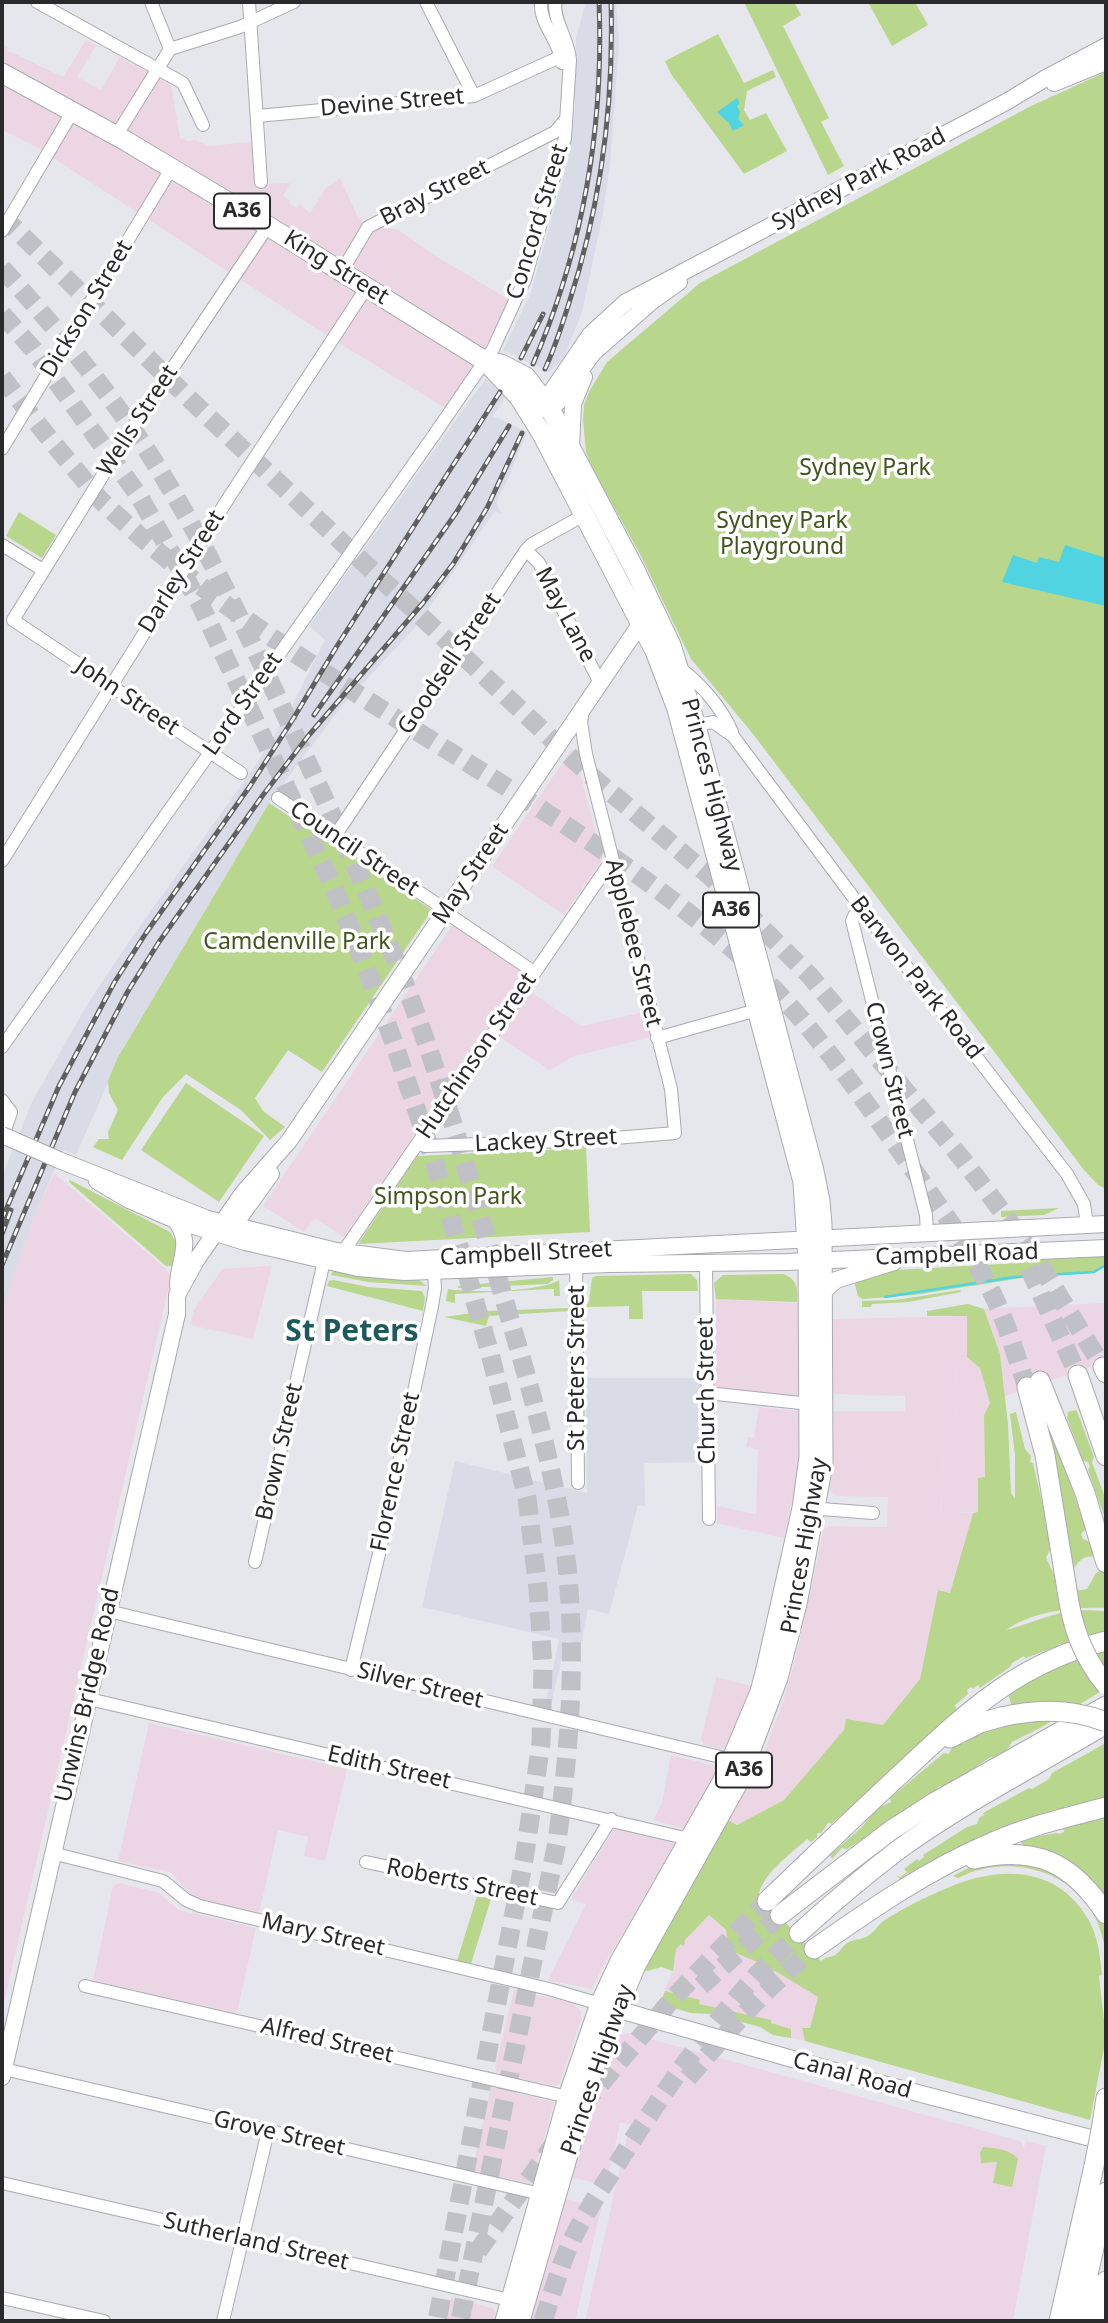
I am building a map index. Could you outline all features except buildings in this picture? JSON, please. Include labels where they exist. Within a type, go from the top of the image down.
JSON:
[{"type":"highway","name":"King Street","points":[[2,73],[73,111],[268,226],[486,361],[512,388],[542,410],[571,448],[649,618]]},
{"type":"highway","name":"King Street","points":[[486,361],[501,364],[526,377],[584,515],[649,618]]},
{"type":"highway","name":"Princes Highway","points":[[520,2321],[568,2097],[608,2007],[636,1965],[739,1781],[756,1740],[778,1678],[797,1604],[808,1508],[815,1240],[820,1201],[680,668],[649,618]]},
{"type":"highway","name":"Princes Highway","points":[[649,618],[666,677],[695,726],[757,1010],[803,1182],[815,1240]]},
{"type":"highway","name":"Princes Highway","points":[[505,2321],[510,2300],[586,2089],[608,2007],[610,1980],[733,1760],[766,1669],[808,1508],[823,1464],[822,1292],[815,1261]]},
{"type":"highway","points":[[1078,1375],[1106,1456]]},
{"type":"highway","points":[[1106,1563],[1085,1493],[1034,1384],[1076,1634],[1090,1663],[1106,1685]]},
{"type":"highway","points":[[1106,1641],[1059,1656],[1009,1681],[969,1710],[891,1783],[774,1908],[935,1802],[1106,1706]]},
{"type":"highway","points":[[891,1783],[948,1739],[980,1723],[1001,1717],[1042,1710],[1069,1712],[1106,1723]]},
{"type":"highway","points":[[799,1933],[900,1849],[1106,1723]]},
{"type":"highway","points":[[814,1949],[899,1892],[949,1863],[995,1841],[1106,1807]]},
{"type":"highway","points":[[899,1892],[965,1861],[1014,1853],[1035,1856],[1059,1866],[1079,1879],[1094,1895],[1106,1914]]},
{"type":"highway","points":[[1059,2321],[1094,2166],[1104,2134],[1106,2098]]},
{"type":"highway","points":[[1078,2321],[1106,2192]]},
{"type":"highway","points":[[1097,2321],[1106,2281]]},
{"type":"main road","name":"Sydney Park Road","points":[[542,410],[580,348],[614,312],[659,283],[712,258],[1106,46]]},
{"type":"main road","name":"Sydney Park Road","points":[[1006,102],[1106,62]]},
{"type":"main road","name":"Sydney Park Road","points":[[542,410],[560,399],[586,361],[651,302],[712,258]]},
{"type":"main road","name":"Sydney Park Road","points":[[571,448],[574,399],[586,374],[609,340]]},
{"type":"main road","points":[[526,377],[551,382],[560,380]]},
{"type":"main road","name":"May Street","points":[[224,1229],[243,1193],[289,1141],[600,683],[649,618]]},
{"type":"main road","points":[[2,1137],[80,1170],[103,1186],[175,1220],[224,1229]]},
{"type":"main road","points":[[80,1170],[109,1178],[224,1229]]},
{"type":"main road","points":[[175,1220],[183,1230],[186,1242],[179,1270],[177,1295]]},
{"type":"main road","name":"Campbell Road","points":[[815,1240],[1106,1224]]},
{"type":"main road","name":"Campbell Street","points":[[224,1229],[324,1261],[358,1268],[434,1272],[815,1240]]},
{"type":"main road","name":"Campbell Street","points":[[224,1229],[343,1252],[406,1260],[576,1259],[706,1264],[815,1261]]},
{"type":"main road","name":"Unwins Bridge Road","points":[[3,2073],[177,1314],[177,1295],[193,1265],[224,1229]]},
{"type":"main road","name":"Unwins Bridge Road","points":[[177,1314],[224,1229]]},
{"type":"main road","name":"Campbell Road","points":[[815,1261],[1106,1248]]},
{"type":"main road","points":[[822,1292],[836,1280],[913,1255]]},
{"type":"main road","name":"Canal Road","points":[[608,2007],[856,2077],[1104,2134]]},
{"type":"street","points":[[37,2],[183,83],[203,124]]},
{"type":"street","points":[[151,2],[170,49]]},
{"type":"street","points":[[249,2],[261,182]]},
{"type":"street","points":[[116,136],[170,49],[250,22],[294,2]]},
{"type":"street","points":[[426,2],[474,96]]},
{"type":"street","points":[[541,2],[542,14],[559,47],[568,83]]},
{"type":"street","points":[[556,2],[554,13],[569,48],[568,83]]},
{"type":"street","name":"Devine Street","points":[[257,116],[474,96],[562,56]]},
{"type":"street","name":"Concord Street","points":[[486,361],[525,279],[565,138],[568,83]]},
{"type":"street","points":[[2,231],[73,111]]},
{"type":"street","name":"Bray Street","points":[[342,271],[368,227],[558,130],[565,120]]},
{"type":"street","points":[[548,135],[557,141],[560,149]]},
{"type":"street","name":"Dickson Street","points":[[2,449],[171,169]]},
{"type":"street","name":"Wells Street","points":[[13,620],[129,433],[268,226]]},
{"type":"street","name":"Darley Street","points":[[2,860],[231,494],[367,287]]},
{"type":"street","name":"Lord Street","points":[[2,1047],[486,361]]},
{"type":"street","name":"Goodsell Street","points":[[335,836],[526,551],[532,544],[584,515]]},
{"type":"street","points":[[2,545],[43,570]]},
{"type":"street","name":"May Lane","points":[[526,551],[538,563],[600,683]]},
{"type":"street","points":[[556,624],[566,614]]},
{"type":"street","name":"John Street","points":[[13,620],[241,773]]},
{"type":"street","name":"Barwon Park Road","points":[[680,668],[694,679],[727,719],[733,736]]},
{"type":"street","points":[[695,726],[715,713],[714,704]]},
{"type":"street","name":"Applebee Street","points":[[583,709],[581,722],[586,754],[671,1088],[675,1133]]},
{"type":"street","name":"Barwon Park Road","points":[[695,726],[719,724],[733,736],[862,909],[1068,1174],[1084,1204],[1087,1225]]},
{"type":"street","points":[[564,736],[586,754]]},
{"type":"street","name":"Council Street","points":[[278,798],[534,972]]},
{"type":"street","name":"Hutchinson Street","points":[[343,1252],[612,860]]},
{"type":"street","name":"Crown Street","points":[[862,909],[852,921],[926,1215],[927,1234]]},
{"type":"street","points":[[657,1038],[757,1010]]},
{"type":"street","points":[[2,1137],[11,1115],[6,1105]]},
{"type":"street","name":"Lackey Street","points":[[418,1144],[425,1146],[591,1140],[675,1133]]},
{"type":"street","name":"St Peters Street","points":[[576,1259],[578,1483]]},
{"type":"street","name":"Brown Street","points":[[255,1562],[324,1261]]},
{"type":"street","name":"Church Street","points":[[706,1264],[709,1519]]},
{"type":"street","name":"Florence Street","points":[[351,1670],[432,1306],[434,1272]]},
{"type":"street","points":[[707,1393],[810,1404]]},
{"type":"street","points":[[808,1508],[873,1513]]},
{"type":"street","name":"Silver Street","points":[[108,1611],[733,1760]]},
{"type":"street","name":"Edith Street","points":[[89,1699],[689,1839]]},
{"type":"street","name":"Roberts Street","points":[[366,1862],[558,1903],[611,1819]]},
{"type":"street","name":"Mary Street","points":[[52,1853],[163,1881],[186,1900],[200,1906],[549,1989],[608,2007]]},
{"type":"street","name":"Alfred Street","points":[[85,1986],[568,2097]]},
{"type":"street","name":"Grove Street","points":[[3,2073],[547,2196]]},
{"type":"street","points":[[223,2321],[268,2131]]},
{"type":"street","name":"Sutherland Street","points":[[2,2183],[510,2300]]},
{"type":"street","points":[[2,2298],[104,2321]]},
{"type":"shaded area","points":[[586,2],[616,2],[619,43],[610,165],[603,213],[582,312],[564,358],[549,372],[503,350],[530,295],[569,157],[575,110],[576,37]]},
{"type":"shaded area","points":[[86,40],[96,45],[77,77],[101,90],[120,57],[171,85],[180,138],[196,140],[209,146],[250,142],[268,184],[290,183],[283,196],[290,200],[289,203],[297,208],[299,204],[310,213],[326,188],[340,178],[357,215],[368,226],[397,229],[439,258],[510,300],[486,346],[445,408],[329,337],[38,148],[2,130],[2,44],[8,47],[7,50],[63,77]]},
{"type":"shaded area","points":[[486,378],[505,398],[493,416],[527,432],[498,498],[497,504],[502,515],[495,511],[418,624],[341,707],[269,803],[124,1047],[76,1155],[63,1150],[33,1219],[2,1310],[2,1176],[32,1102],[88,1003],[253,769],[289,712],[325,640],[309,626]]},
{"type":"shaded area","points":[[571,750],[574,751],[603,858],[564,915],[492,866]]},
{"type":"shaded area","points":[[453,924],[525,973],[344,1237],[315,1218],[304,1232],[263,1206]]},
{"type":"shaded area","points":[[529,991],[581,1026],[644,1012],[651,1037],[574,1056],[550,1070],[498,1036]]},
{"type":"shaded area","points":[[54,1173],[166,1269],[171,1277],[2,2011],[2,1310],[33,1219]]},
{"type":"shaded area","points":[[272,1266],[253,1339],[190,1325],[194,1310],[222,1269]]},
{"type":"shaded area","points":[[716,1299],[799,1303],[801,1393],[795,1397],[718,1388],[714,1383]]},
{"type":"shaded area","points":[[1106,1303],[1106,1362],[1005,1396],[1000,1354],[984,1309]]},
{"type":"shaded area","points":[[967,1316],[967,1357],[956,1358],[957,1412],[944,1452],[941,1512],[973,1513],[950,1593],[938,1590],[920,1679],[883,1725],[845,1730],[784,1800],[737,1825],[728,1820],[762,1757],[783,1702],[824,1529],[828,1526],[887,1527],[888,1497],[837,1496],[829,1490],[834,1467],[833,1411],[905,1411],[905,1396],[833,1394],[832,1319]]},
{"type":"shaded area","points":[[967,1357],[980,1368],[990,1403],[984,1415],[985,1478],[978,1478],[978,1512],[941,1513],[944,1452],[957,1412],[956,1358]]},
{"type":"shaded area","points":[[586,1378],[701,1378],[702,1462],[644,1463],[645,1506],[638,1505],[609,1614],[588,1609],[581,1644],[566,1641],[550,1709],[545,1708],[559,1639],[422,1607],[455,1461],[587,1493]]},
{"type":"shaded area","points":[[759,1407],[799,1411],[800,1450],[784,1538],[717,1523],[717,1506],[756,1514],[758,1449],[746,1447],[748,1437],[754,1438]]},
{"type":"shaded area","points":[[716,1677],[752,1686],[729,1746],[723,1749],[704,1745],[701,1739]]},
{"type":"shaded area","points":[[149,1723],[347,1769],[325,1861],[304,1856],[308,1837],[278,1830],[259,1914],[196,1900],[170,1872],[118,1861]]},
{"type":"shaded area","points":[[671,1755],[720,1767],[685,1829],[653,1820],[662,1803]]},
{"type":"shaded area","points":[[620,1827],[672,1840],[675,1844],[592,1989],[548,1980],[586,1904],[571,1900],[613,1830]]},
{"type":"shaded area","points":[[119,1883],[160,1893],[178,1910],[256,1928],[237,2013],[93,1981],[113,1886]]},
{"type":"shaded area","points":[[709,1915],[758,1963],[818,1997],[810,2028],[802,2028],[805,2041],[791,2038],[791,2029],[699,2004],[699,2000],[664,1991],[673,1971],[676,1949]]},
{"type":"shaded area","points":[[514,1990],[573,2003],[581,2012],[560,2083],[555,2086],[499,2074],[495,2068]]},
{"type":"shaded area","points":[[629,2033],[1020,2141],[1024,2147],[1026,2141],[1046,2146],[1013,2321],[585,2321],[630,2124],[620,2123],[606,2185],[569,2177],[615,2039],[619,2035]]},
{"type":"shaded area","points":[[491,2087],[554,2102],[531,2184],[472,2170]]},
{"type":"shaded area","points":[[563,2198],[601,2208],[575,2321],[529,2321]]},
{"type":"shaded area","points":[[451,2298],[493,2308],[496,2313],[494,2321],[445,2321]]},
{"type":"green space","points":[[744,2],[794,2],[801,15],[783,26],[829,118],[821,122],[844,166],[828,175]]},
{"type":"green space","points":[[915,2],[928,25],[892,46],[869,4]]},
{"type":"green space","points":[[718,34],[744,83],[773,70],[776,77],[747,91],[744,110],[750,120],[766,113],[787,151],[744,174],[671,74],[665,61]]},
{"type":"green space","name":"Sydney Park","points":[[1106,72],[1106,1189],[1098,1185],[1084,1170],[753,734],[691,659],[641,556],[593,469],[586,452],[583,420],[584,405],[590,390],[607,362],[700,283],[1031,106]]},
{"type":"green space","points":[[19,512],[56,535],[42,558],[6,536]]},
{"type":"green space","name":"Camdenville Park","points":[[269,803],[432,910],[322,1072],[288,1050],[255,1098],[263,1111],[285,1127],[270,1140],[241,1110],[186,1074],[163,1097],[122,1160],[93,1147],[99,1139],[109,1139],[108,1132],[118,1110],[109,1093],[108,1081],[117,1059]]},
{"type":"green space","points":[[186,1083],[264,1136],[219,1202],[141,1150]]},
{"type":"green space","name":"Simpson Park","points":[[586,1148],[590,1232],[358,1244],[417,1156]]},
{"type":"green space","points":[[70,1180],[170,1232],[177,1244],[173,1266],[166,1266],[69,1182]]},
{"type":"green space","points":[[1059,1208],[1044,1215],[1001,1217],[1001,1211]]},
{"type":"green space","points":[[1106,1254],[1106,1266],[1093,1273],[1028,1277],[914,1295],[862,1299],[858,1296],[854,1281],[895,1270],[1018,1263]]},
{"type":"green space","points":[[336,1270],[416,1278],[427,1286],[368,1282],[331,1275]]},
{"type":"green space","points":[[691,1274],[697,1280],[698,1291],[642,1291],[643,1319],[629,1319],[629,1306],[586,1307],[592,1278],[596,1276]]},
{"type":"green space","points":[[784,1274],[792,1279],[796,1286],[797,1302],[716,1299],[714,1283],[723,1275]]},
{"type":"green space","points":[[553,1277],[548,1284],[458,1288],[458,1286]]},
{"type":"green space","points":[[559,1280],[560,1296],[554,1296],[554,1289],[550,1289],[455,1294],[455,1303],[446,1301],[448,1289],[522,1289]]},
{"type":"green space","points":[[329,1281],[368,1287],[422,1291],[425,1298],[423,1311],[327,1286]]},
{"type":"green space","points":[[960,1290],[961,1292],[908,1302],[862,1307],[862,1301],[896,1300]]},
{"type":"green space","points":[[968,1304],[984,1309],[1000,1354],[1008,1424],[1011,1493],[1015,1498],[1015,1455],[1010,1414],[1016,1412],[1025,1449],[1031,1456],[1030,1462],[1033,1463],[1045,1524],[1049,1526],[1051,1548],[1046,1558],[1054,1574],[1057,1594],[1087,1589],[1096,1573],[1106,1568],[1106,1608],[1081,1608],[1041,1614],[1006,1630],[1066,1612],[1106,1611],[1106,1635],[1059,1644],[1026,1658],[1024,1656],[980,1688],[978,1685],[973,1689],[971,1687],[967,1690],[968,1694],[955,1705],[957,1710],[874,1785],[874,1788],[831,1824],[829,1822],[811,1842],[807,1839],[778,1864],[766,1879],[759,1894],[821,1961],[835,1955],[848,1942],[868,1936],[881,1923],[904,1909],[967,1881],[986,1876],[1025,1875],[1060,1888],[1075,1901],[1091,1925],[1102,1975],[1099,1976],[1106,2038],[1090,2120],[805,2041],[802,2028],[810,2028],[818,1997],[767,1966],[729,1950],[726,1930],[709,1915],[684,1941],[683,1946],[681,1944],[676,1949],[673,1971],[661,1967],[645,1970],[655,1947],[728,1820],[737,1825],[784,1800],[844,1730],[846,1719],[883,1725],[920,1679],[938,1590],[950,1593],[973,1513],[978,1512],[978,1478],[985,1477],[984,1415],[990,1403],[980,1368],[967,1357],[967,1316],[927,1316],[927,1311]]},
{"type":"green space","points":[[569,1308],[569,1311],[489,1316],[486,1326],[444,1317],[486,1311]]},
{"type":"green space","points":[[1075,1410],[1094,1457],[1092,1462],[1106,1500],[1106,1521],[1088,1470],[1090,1466],[1083,1461],[1067,1418],[1068,1412]]},
{"type":"green space","points":[[1052,1431],[1086,1529],[1081,1534],[1083,1539],[1092,1543],[1095,1557],[1083,1559],[1074,1568],[1048,1433]]},
{"type":"green space","points":[[1106,1647],[1106,1683],[1100,1692],[1012,1742],[998,1757],[991,1757],[943,1788],[940,1786],[937,1792],[847,1849],[842,1848],[832,1859],[830,1855],[861,1828],[878,1808],[891,1802],[890,1798],[944,1753],[949,1754],[957,1744],[963,1744],[1012,1707],[1007,1690],[1039,1672]]},
{"type":"green space","points":[[1106,1743],[1106,1799],[1045,1812],[1038,1818],[1006,1830],[1002,1827],[927,1863],[901,1880],[896,1875],[900,1877],[907,1872],[904,1869],[917,1859],[919,1861],[923,1855],[967,1827],[977,1824],[983,1813],[1029,1788],[1032,1789],[1049,1779],[1052,1773]]},
{"type":"green space","points":[[1106,1816],[1106,1899],[1024,1849],[1020,1839],[1059,1834],[1064,1832],[1063,1828]]},
{"type":"green space","points":[[1013,1859],[1066,1875],[1103,1917],[1106,1927],[1106,1954],[1100,1930],[1090,1908],[1064,1882],[1048,1874],[1012,1866],[975,1871],[958,1878],[953,1876],[974,1865],[997,1862],[1000,1865]]},
{"type":"green space","points":[[477,1896],[491,1899],[471,1964],[457,1961]]},
{"type":"green space","points":[[665,1991],[700,2000],[699,2004],[771,2020],[771,2023],[791,2029],[791,2038],[773,2035],[760,2027],[712,2014],[691,2013],[660,2004]]},
{"type":"green space","points":[[983,2147],[1007,2152],[1018,2159],[1012,2187],[993,2183],[997,2162],[981,2163],[980,2153]]},
{"type":"water","points":[[737,98],[740,103],[737,106],[740,112],[738,119],[744,125],[733,131],[717,112]]},
{"type":"water","points":[[1065,545],[1106,558],[1106,606],[1002,582],[1013,555],[1037,563],[1039,557],[1059,562]]},
{"type":"waterway","points":[[885,1297],[1015,1277],[1094,1272],[1106,1265]]},
{"type":"tunnel","points":[[2,216],[200,409],[590,775],[711,877],[810,976],[963,1160],[1001,1210],[1038,1262],[1103,1367]]},
{"type":"tunnel","points":[[2,268],[95,379],[130,425],[168,485],[265,670],[345,844],[378,917],[433,1062],[471,1185],[548,1459],[563,1537],[570,1610],[571,1677],[565,1775],[557,1842],[460,2321]]},
{"type":"tunnel","points":[[2,314],[33,349],[139,496],[200,604],[331,882],[394,1043],[436,1167],[489,1350],[527,1498],[538,1589],[543,1668],[541,1743],[525,1854],[437,2321]]},
{"type":"tunnel","points":[[2,377],[100,499],[180,570],[255,626],[333,678],[572,829],[649,883],[750,965],[822,1045],[954,1227],[994,1297],[1027,1387]]},
{"type":"tunnel","points":[[1029,1268],[1078,1375]]},
{"type":"tunnel","points":[[582,2106],[675,1996],[767,1901]]},
{"type":"tunnel","points":[[701,1986],[780,1915]]},
{"type":"tunnel","points":[[543,2321],[573,2239],[592,2203],[641,2128],[702,2040],[748,1985],[799,1933]]},
{"type":"tunnel","points":[[688,2078],[763,1994],[814,1949]]},
{"type":"tunnel","points":[[478,2251],[556,2141]]},
{"type":"railway","points":[[533,364],[565,276],[587,186],[598,95],[599,2]]},
{"type":"railway","points":[[545,369],[580,266],[597,192],[610,79],[611,2]]},
{"type":"railway","points":[[521,358],[543,314]]},
{"type":"railway","points":[[2,1219],[59,1086],[114,983],[250,786],[500,392]]},
{"type":"railway","points":[[314,715],[456,513],[509,426]]},
{"type":"railway","points":[[2,1265],[75,1092],[128,991],[159,942],[263,795],[309,735],[423,603],[453,564],[487,508],[522,433]]},
{"type":"railway","points":[[2,1234],[11,1210]]},
{"type":"district","name":"St Peters","points":[[352,1332]]},
{"type":"park label","name":"Sydney Park Playground","points":[[782,534]]}]
